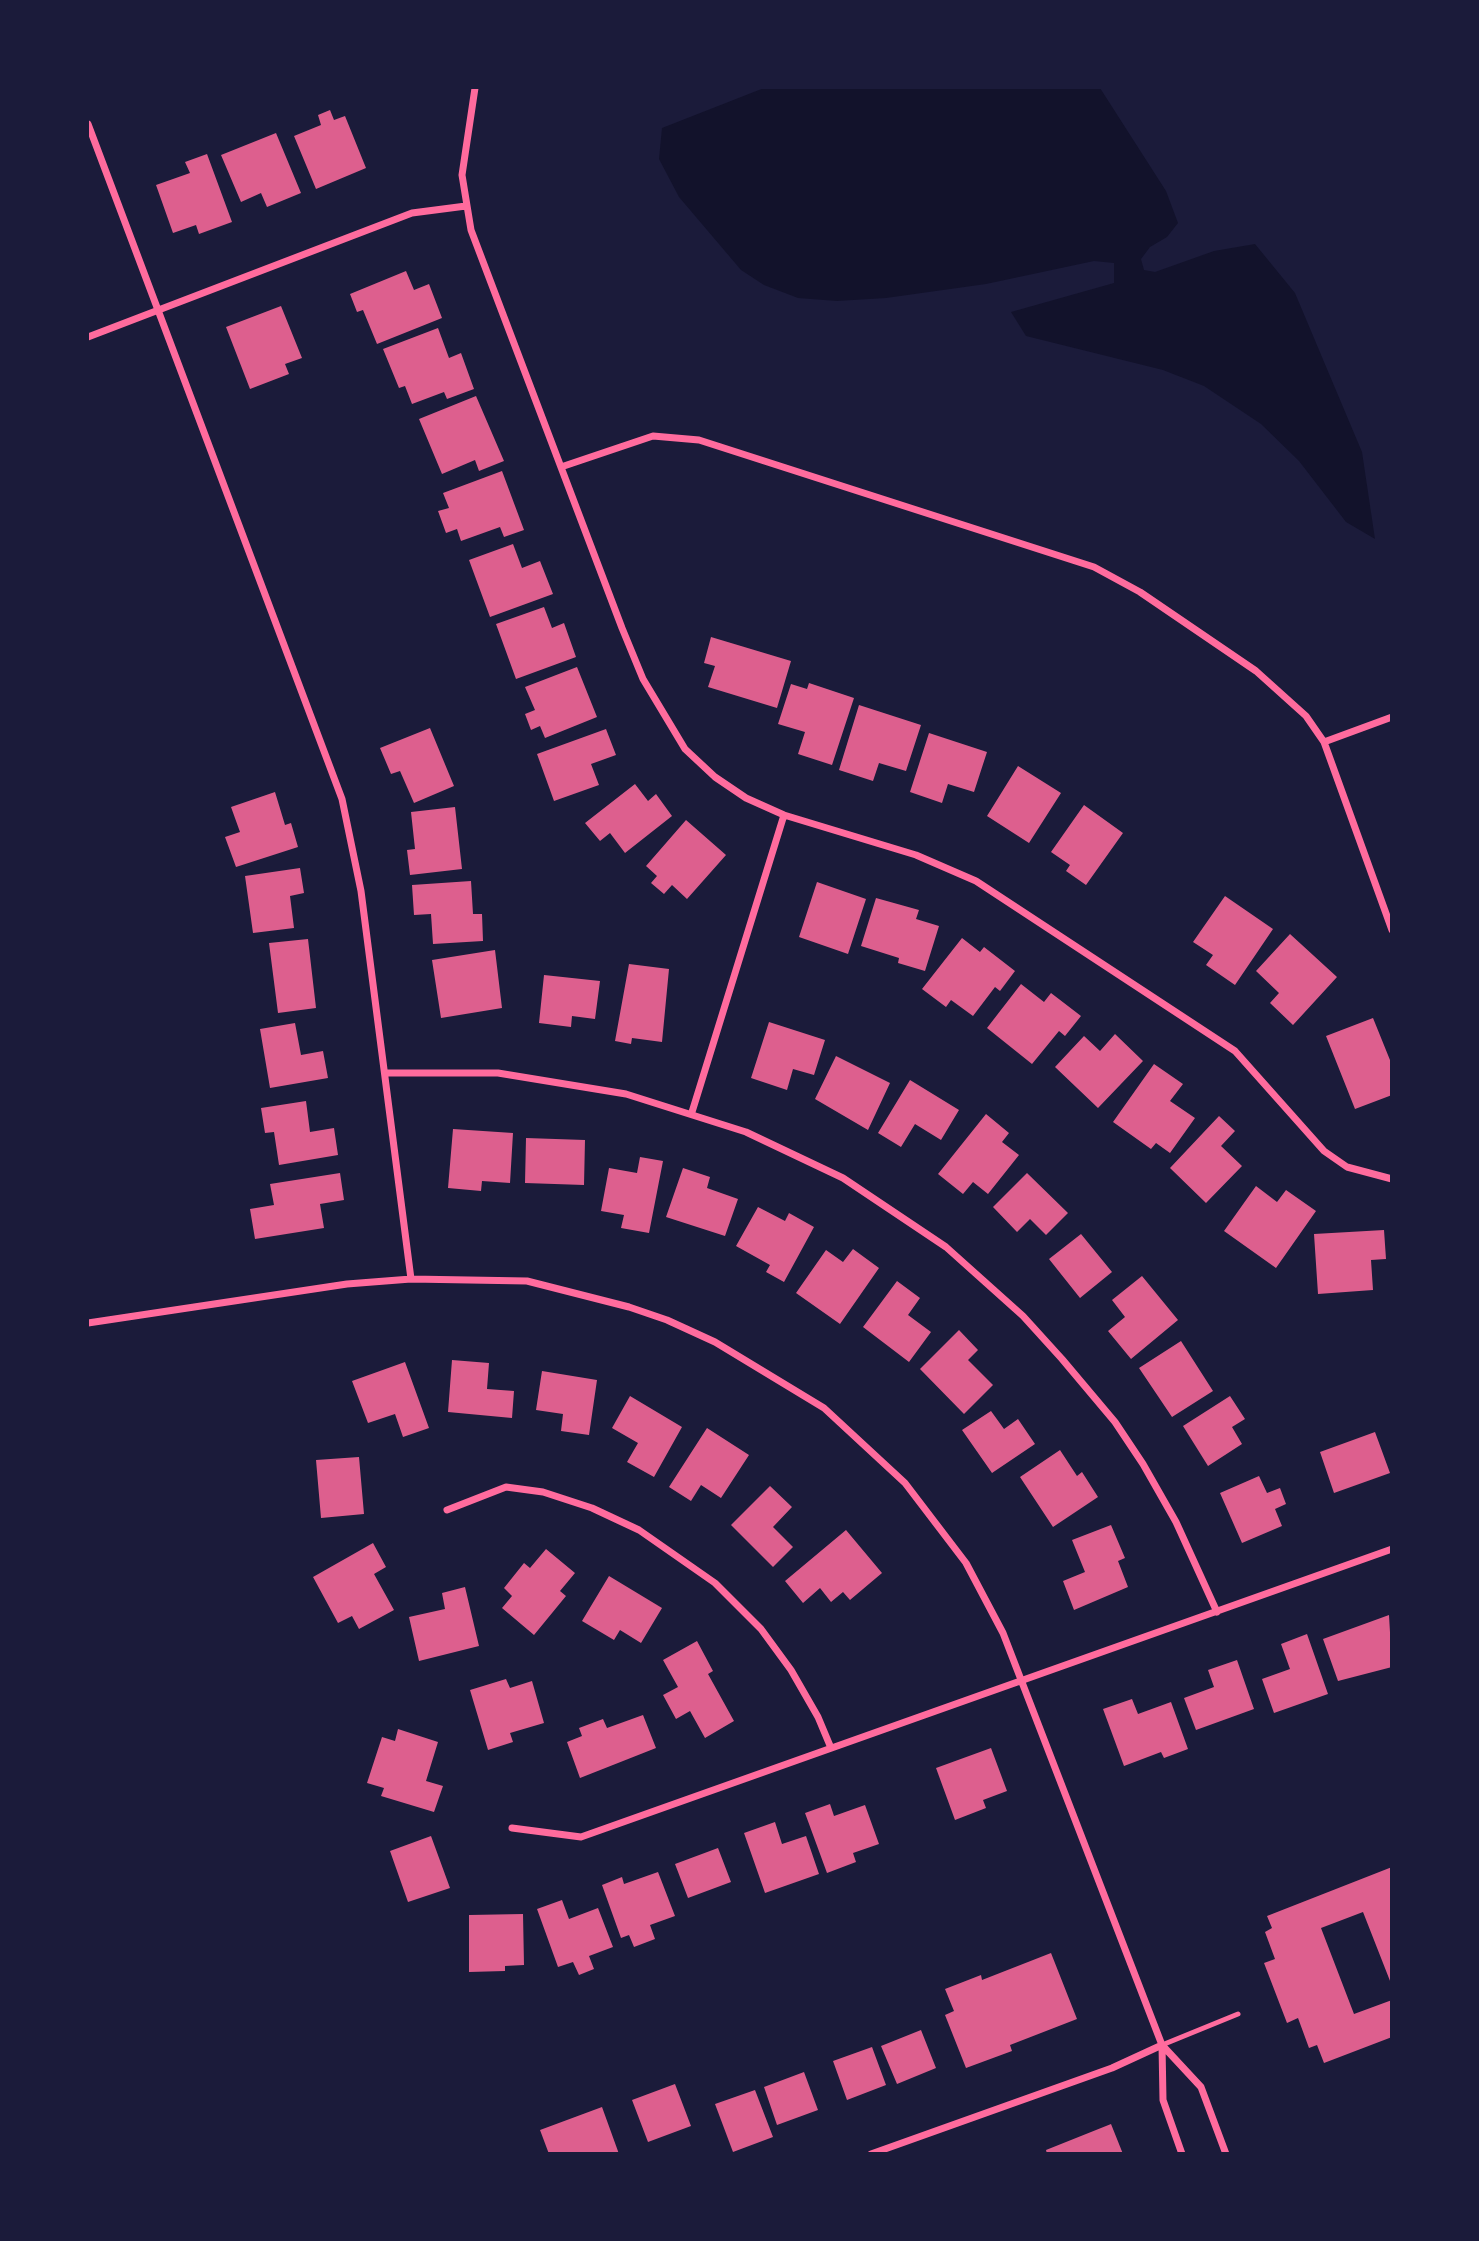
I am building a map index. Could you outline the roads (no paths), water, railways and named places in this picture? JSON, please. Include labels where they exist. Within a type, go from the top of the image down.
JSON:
[{"type":"street","points":[[475,88],[461,175],[471,230],[622,628],[663,716],[685,749],[715,777],[746,798],[784,815],[916,855],[976,881],[1235,1051],[1324,1151],[1347,1167],[1391,1179]]},
{"type":"street","points":[[88,124],[156,311],[342,799],[361,891],[411,1279]]},
{"type":"street","points":[[88,337],[412,213],[466,206]]},
{"type":"street","points":[[561,467],[653,436],[699,440],[1094,567],[1140,592],[1256,671],[1306,716],[1324,742],[1391,930]]},
{"type":"street","points":[[1324,742],[1391,716]]},
{"type":"street","points":[[692,1112],[784,815]]},
{"type":"street","points":[[386,1073],[498,1073],[626,1094],[692,1112],[746,1132],[843,1178],[946,1247],[990,1285],[1023,1316],[1115,1422],[1177,1522],[1217,1612]]},
{"type":"street","points":[[88,1323],[347,1283],[411,1279],[527,1281],[629,1307],[715,1342],[824,1408],[887,1464],[948,1539],[984,1597],[1023,1683],[1162,2046],[1163,2099],[1182,2154]]},
{"type":"street","points":[[447,1510],[506,1487],[543,1492],[592,1508],[639,1530],[715,1583],[761,1629],[792,1670],[818,1717],[831,1748]]},
{"type":"street","points":[[512,1828],[581,1837],[1023,1683],[1391,1549]]},
{"type":"street","points":[[870,2154],[1112,2068],[1162,2046]]},
{"type":"street","points":[[1162,2046],[1201,2087],[1226,2154]]},
{"type":"lane","points":[[1162,2046],[1238,2014]]}]
